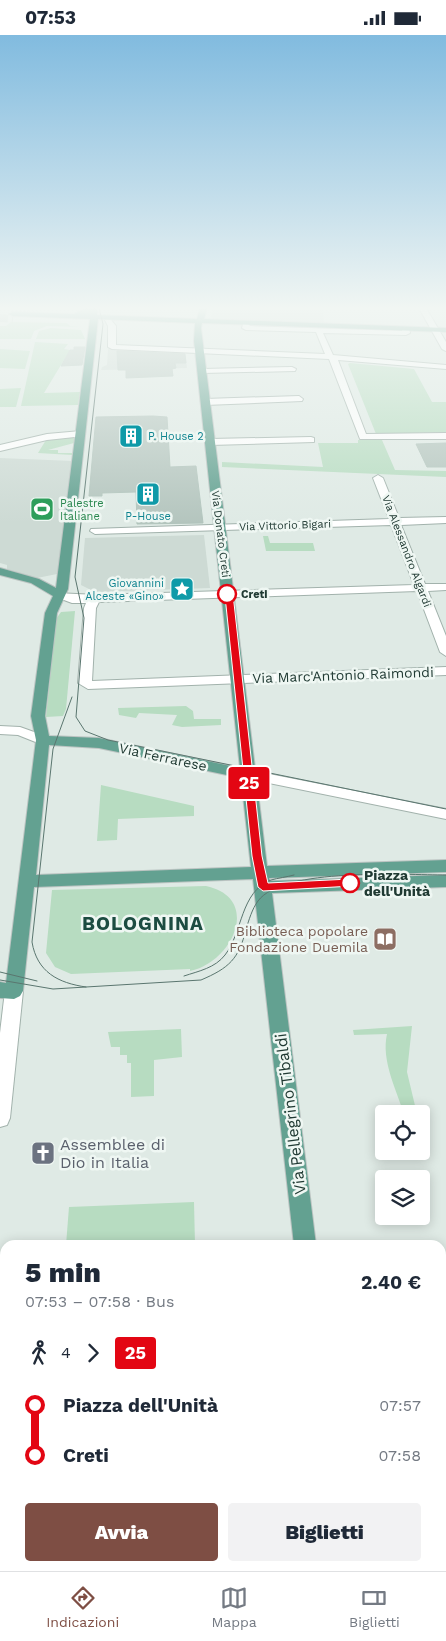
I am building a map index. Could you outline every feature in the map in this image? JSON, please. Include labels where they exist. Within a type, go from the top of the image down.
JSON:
[{"type":"main road","points":[[7,990],[26,881],[43,739],[38,716],[57,600],[65,573],[87,380]]},
{"type":"main road","name":"Via Donato Creti","points":[[203,380],[229,594],[248,775]]},
{"type":"main road","points":[[0,572],[35,581],[56,577],[65,573]]},
{"type":"main road","points":[[0,572],[57,600]]},
{"type":"main road","points":[[35,581],[57,600]]},
{"type":"main road","name":"Via Ferrarese","points":[[43,739],[99,743],[248,775]]},
{"type":"main road","points":[[248,775],[262,881]]},
{"type":"main road","points":[[262,881],[446,866]]},
{"type":"main road","points":[[26,881],[238,875],[262,881],[446,881]]},
{"type":"main road","name":"Via Pellegrino Tibaldi","points":[[262,881],[304,1240]]},
{"type":"street","points":[[340,380],[363,437],[446,436]]},
{"type":"street","points":[[205,402],[299,399]]},
{"type":"street","points":[[0,448],[47,437],[81,434]]},
{"type":"street","points":[[210,442],[311,440]]},
{"type":"street","name":"Via Alessandro Algardi","points":[[378,478],[446,652]]},
{"type":"street","name":"Via Vittorio Bigari","points":[[95,531],[446,520]]},
{"type":"street","points":[[57,600],[446,587]]},
{"type":"street","name":"Via Marc'Antonio Raimondi","points":[[98,599],[93,601],[90,608],[85,681],[86,684],[90,685],[446,671]]},
{"type":"street","points":[[0,730],[20,731],[43,739]]},
{"type":"street","points":[[0,739],[43,739]]},
{"type":"street","name":"Via Ferrarese","points":[[248,775],[446,814]]},
{"type":"street","points":[[0,1118],[7,990]]},
{"type":"shaded area","points":[[0,458],[73,461],[59,573],[37,578],[7,569],[7,565],[0,563]]},
{"type":"shaded area","points":[[204,535],[210,588],[95,592],[81,585],[85,538]]},
{"type":"green space","points":[[27,380],[52,380],[44,393],[80,392],[78,405],[21,406]]},
{"type":"green space","points":[[354,380],[420,380],[432,402],[446,402],[446,432],[376,434]]},
{"type":"green space","points":[[21,388],[16,407],[0,407],[0,389]]},
{"type":"green space","points":[[74,438],[74,443],[48,450],[58,450],[58,453],[73,453],[72,455],[38,453],[46,440]]},
{"type":"green space","points":[[358,440],[382,440],[395,470],[446,471],[446,477],[222,467],[222,462],[323,467],[318,443],[358,443]]},
{"type":"green space","points":[[263,536],[268,536],[270,543],[313,543],[315,551],[266,551]]},
{"type":"green space","points":[[75,611],[66,709],[63,716],[46,717],[56,619],[61,612]]},
{"type":"green space","points":[[186,706],[193,711],[194,719],[221,719],[221,725],[182,727],[172,725],[177,715],[139,713],[136,718],[119,715],[118,708]]},
{"type":"green space","points":[[101,785],[194,806],[194,816],[118,819],[117,840],[97,841]]},
{"type":"green space","points":[[206,886],[223,893],[233,903],[237,916],[235,930],[229,943],[219,956],[205,965],[190,971],[190,969],[71,974],[55,967],[46,953],[52,890]]},
{"type":"green space","points":[[412,1026],[407,1072],[415,1105],[401,1105],[386,1054],[387,1034],[354,1035],[353,1030]]},
{"type":"green space","points":[[181,1029],[182,1057],[154,1060],[154,1096],[131,1097],[131,1063],[127,1063],[127,1055],[120,1055],[120,1047],[111,1047],[108,1032]]},
{"type":"green space","points":[[194,1202],[195,1240],[66,1240],[69,1207]]},
{"type":"building","points":[[96,417],[167,417],[170,467],[196,466],[203,523],[137,524],[136,492],[102,493],[102,496],[89,496]]},
{"type":"building","points":[[446,443],[446,467],[427,467],[416,444]]},
{"type":"tram line","points":[[97,380],[75,577],[84,618],[76,717],[85,731],[108,740],[446,809]]},
{"type":"tram line","points":[[72,697],[53,749],[32,942],[39,961],[50,974],[66,983],[86,987]]},
{"type":"tram line","points":[[184,976],[212,966],[225,955],[231,946],[248,903],[261,886],[271,880],[294,875]]},
{"type":"tram line","points":[[86,987],[201,980],[219,971],[226,967],[240,948],[252,911],[258,901],[272,890],[292,883],[346,875],[446,875]]},
{"type":"tram line","points":[[0,972],[37,981]]},
{"type":"tram line","points":[[0,980],[53,989],[86,987]]},
{"type":"bus line","name":"25","points":[[227,594],[229,594],[257,856],[263,887],[350,883]]},
{"type":"place","name":"P. House 2","points":[[131,436]]},
{"type":"place","name":"P-House","points":[[148,494]]},
{"type":"place","name":"Palestre Italiane","points":[[42,509]]},
{"type":"place","name":"Giovannini Alceste «Gino»","points":[[182,589]]},
{"type":"place","name":"Creti","points":[[227,594]]},
{"type":"place","name":"Piazza dell'Unità","points":[[350,883]]},
{"type":"place","name":"Biblioteca popolare Fondazione Duemila","points":[[385,939]]},
{"type":"place","name":"Assemblee di Dio in Italia","points":[[43,1153]]},
{"type":"district","name":"BOLOGNINA","points":[[143,923]]}]
